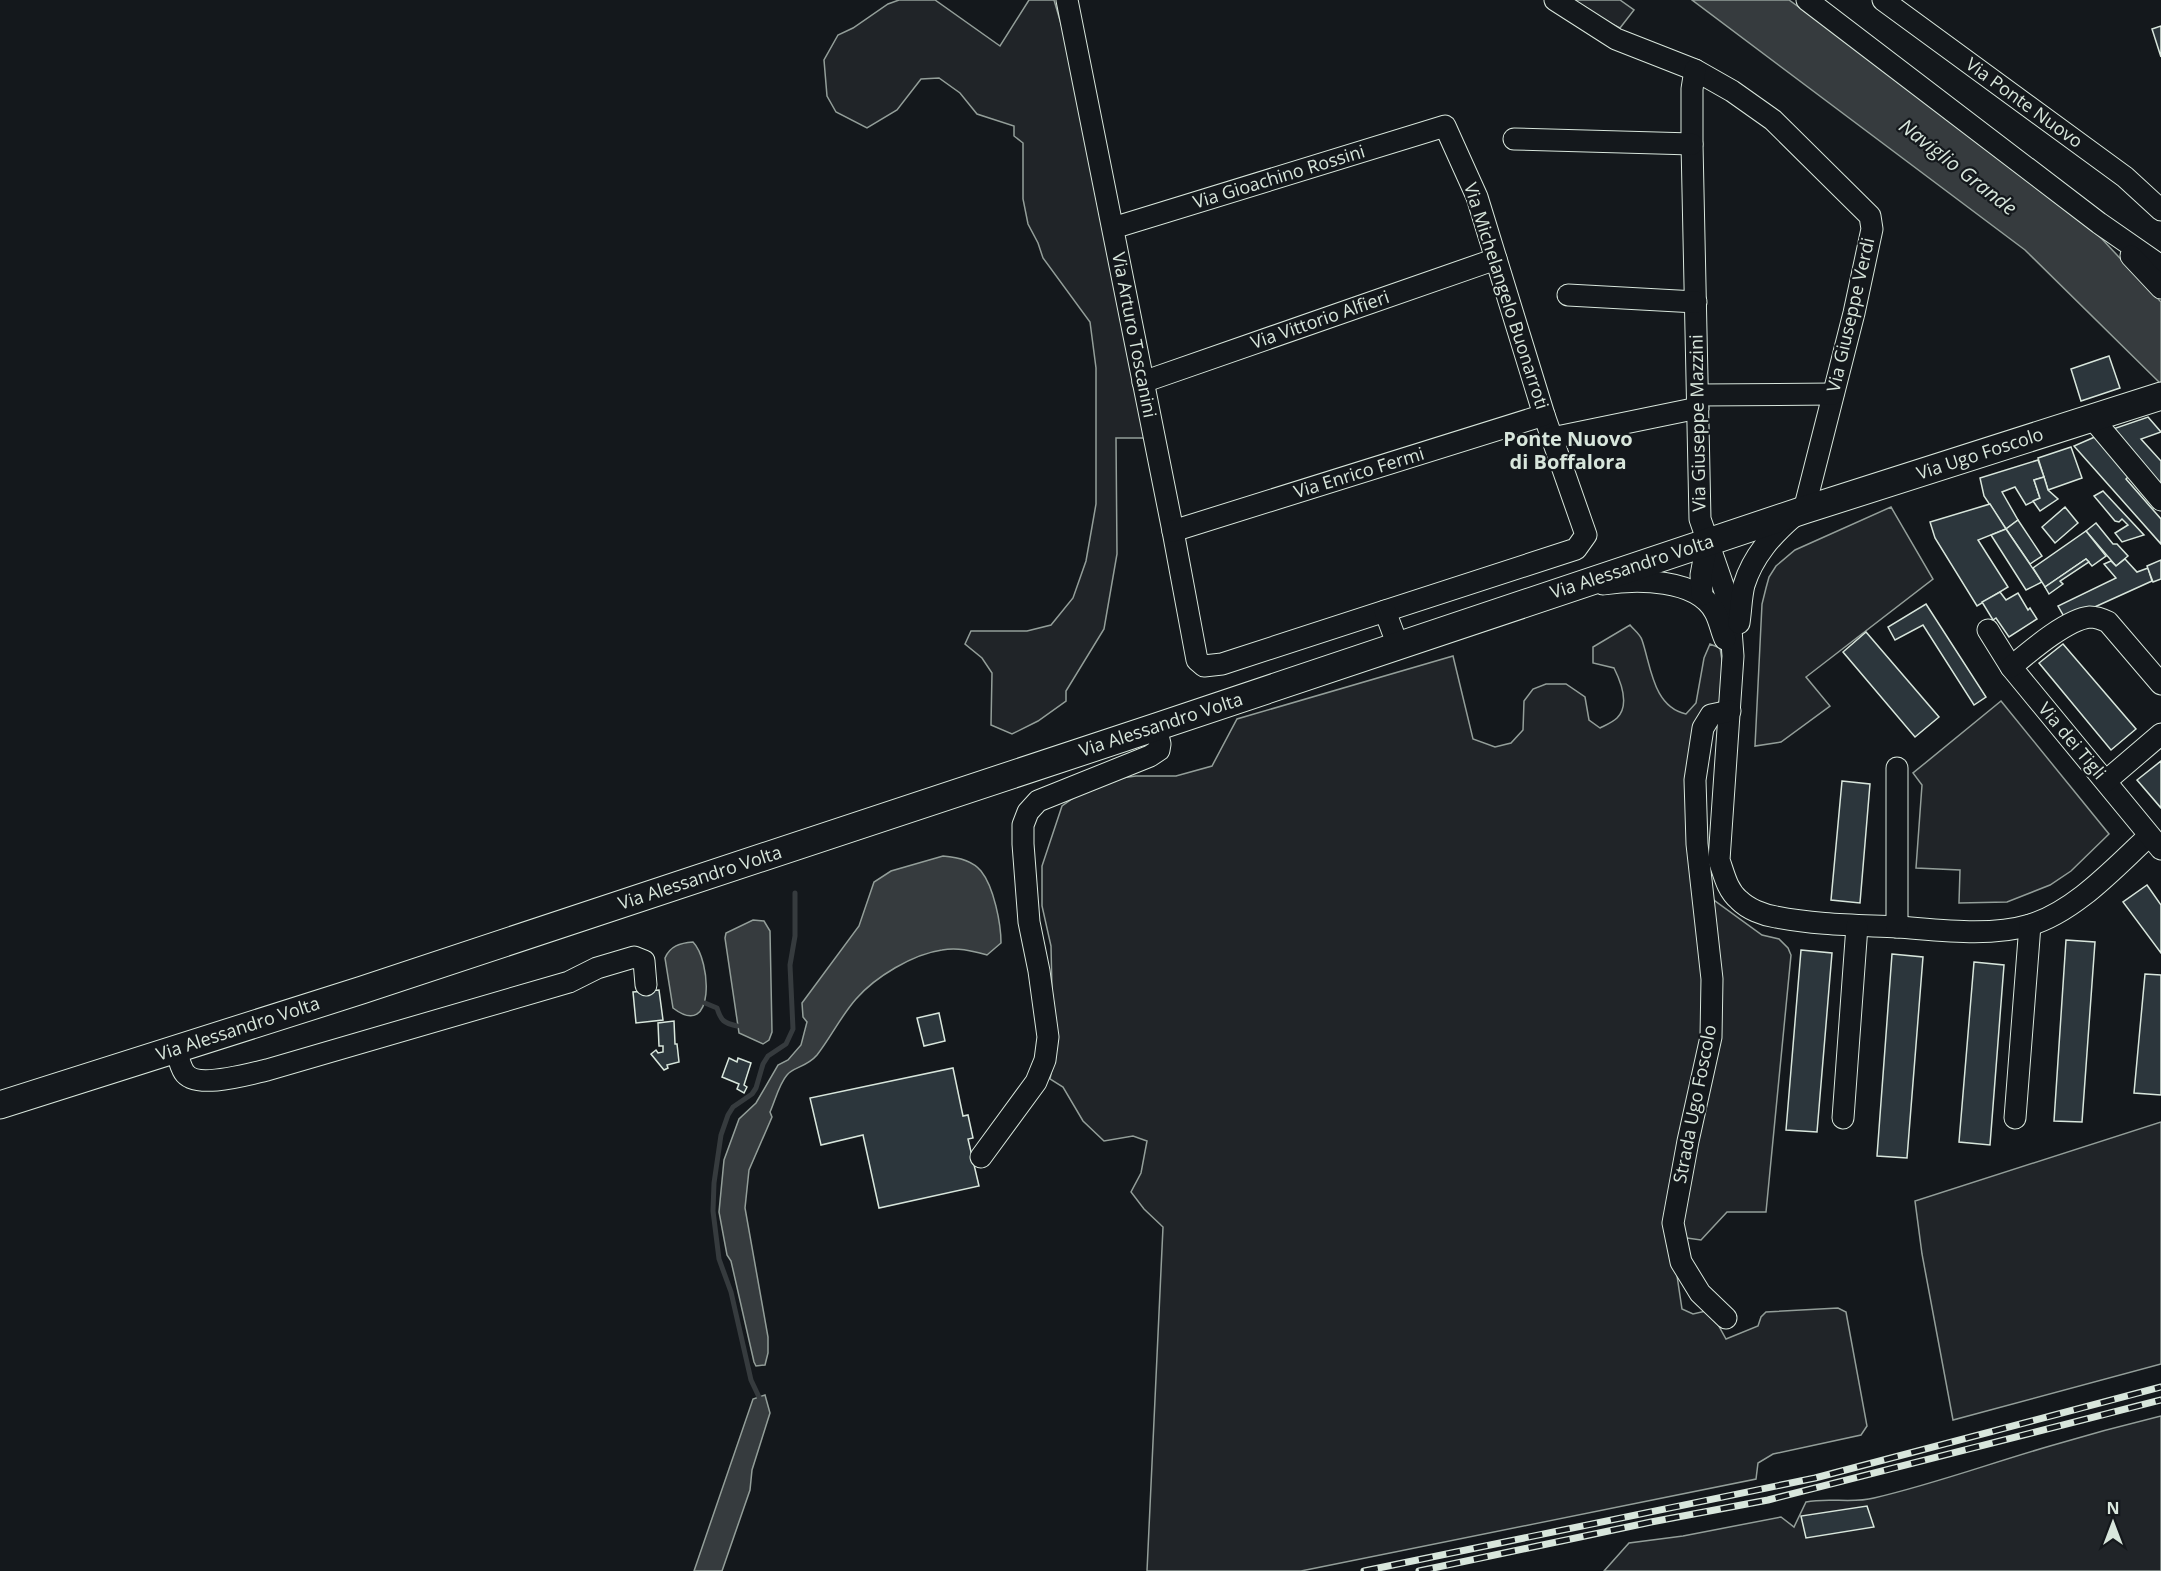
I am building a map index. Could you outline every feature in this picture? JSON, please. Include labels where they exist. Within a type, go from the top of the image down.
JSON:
[{"type":"main road","name":"Via Ugo Foscolo","points":[[1801,511],[2149,400]]},
{"type":"main road","name":"Via Alessandro Volta","points":[[0,1105],[362,990],[1801,511]]},
{"type":"street","name":"Via Arturo Toscanini","points":[[1067,0],[1173,531],[1193,648],[1197,660],[1204,666]]},
{"type":"street","name":"Via Giuseppe Verdi","points":[[1555,0],[1616,39],[1695,70],[1732,91],[1773,120],[1870,216],[1872,229],[1854,313],[1801,511]]},
{"type":"street","points":[[1807,0],[2099,223],[2161,266]]},
{"type":"street","name":"Via Ponte Nuovo","points":[[1883,0],[2125,177],[2161,210]]},
{"type":"street","name":"Via Giuseppe Mazzini","points":[[1695,70],[1692,88],[1692,144],[1700,519],[1729,603],[1733,656]]},
{"type":"street","name":"Via Gioachino Rossini","points":[[1113,228],[1444,126]]},
{"type":"street","name":"Via Michelangelo Buonarroti","points":[[1444,126],[1477,197],[1544,415],[1586,536]]},
{"type":"street","points":[[1514,139],[1692,144]]},
{"type":"street","points":[[2099,223],[2161,288]]},
{"type":"street","name":"Via Vittorio Alfieri","points":[[1143,382],[1496,259]]},
{"type":"street","points":[[1568,295],[1696,302]]},
{"type":"street","points":[[1552,438],[1698,402],[1833,394]]},
{"type":"street","name":"Via Enrico Fermi","points":[[1173,531],[1544,415]]},
{"type":"street","points":[[2092,418],[2161,500]]},
{"type":"street","points":[[1801,511],[1775,532],[1755,560],[1744,586],[1733,656],[1719,860],[1727,885],[1738,900],[1759,912],[1776,917],[1857,926],[1990,931],[2030,925],[2078,900],[2155,842]]},
{"type":"street","name":"Via Alessandro Volta","points":[[1204,666],[1222,664],[1576,549],[1586,536]]},
{"type":"street","points":[[1702,595],[1701,575],[1708,543]]},
{"type":"street","points":[[1569,588],[1616,582],[1656,583],[1680,586],[1702,595],[1715,612],[1733,656]]},
{"type":"street","points":[[1385,611],[1398,646]]},
{"type":"street","points":[[2011,667],[2040,643],[2072,623],[2088,617],[2099,618],[2108,622],[2161,684]]},
{"type":"street","name":"Via dei Tigli","points":[[1988,630],[2011,667],[2155,842]]},
{"type":"street","name":"Strada Ugo Foscolo","points":[[1726,1318],[1700,1293],[1681,1262],[1673,1223],[1711,1037],[1712,979],[1698,854],[1695,780],[1703,728],[1711,715],[1730,711]]},
{"type":"street","points":[[981,1157],[1036,1082],[1045,1060],[1048,1037],[1040,971],[1029,922],[1023,844],[1023,825],[1028,812],[1038,801],[1150,756],[1159,750],[1156,727]]},
{"type":"street","points":[[2106,781],[2161,734]]},
{"type":"street","points":[[1897,768],[1897,927]]},
{"type":"street","points":[[2015,1119],[2030,925]]},
{"type":"street","points":[[1843,1119],[1857,926]]},
{"type":"street","points":[[176,1049],[184,1073],[193,1079],[207,1081],[224,1079],[267,1070],[569,982],[597,968],[634,957],[644,961],[646,985]]},
{"type":"shaded area","points":[[899,0],[935,0],[1000,46],[1029,0],[1054,0],[1064,34],[1149,438],[1116,438],[1117,554],[1104,629],[1066,691],[1066,701],[1038,721],[1012,734],[991,725],[992,673],[982,658],[965,644],[971,631],[1027,631],[1051,625],[1073,598],[1086,561],[1096,504],[1096,368],[1090,322],[1043,258],[1028,224],[1023,199],[1023,143],[1014,136],[1014,126],[977,114],[960,93],[939,78],[921,79],[897,110],[867,128],[836,112],[827,96],[824,60],[838,35],[853,28],[888,4]]},
{"type":"shaded area","points":[[1563,0],[1620,0],[1634,10],[1620,28]]},
{"type":"shaded area","points":[[1891,507],[1933,579],[1806,677],[1830,706],[1781,742],[1755,746],[1762,604],[1769,577],[1776,566],[1795,550]]},
{"type":"shaded area","points":[[1630,625],[1641,638],[1660,694],[1675,710],[1686,714],[1696,703],[1704,658],[1710,644],[1720,648],[1724,677],[1723,691],[1716,706],[1700,720],[1707,895],[1762,935],[1779,939],[1791,955],[1766,1212],[1727,1212],[1701,1240],[1687,1238],[1668,1242],[1676,1269],[1682,1309],[1693,1314],[1710,1310],[1726,1339],[1758,1326],[1761,1317],[1766,1312],[1838,1308],[1846,1312],[1867,1426],[1861,1435],[1773,1454],[1758,1463],[1756,1479],[1301,1571],[1147,1571],[1163,1227],[1144,1209],[1131,1192],[1141,1173],[1147,1141],[1133,1136],[1104,1141],[1083,1121],[1063,1087],[1050,1079],[1058,1037],[1052,991],[1051,946],[1042,906],[1042,866],[1062,806],[1082,792],[1106,780],[1136,776],[1176,776],[1212,766],[1237,719],[1453,656],[1473,739],[1495,747],[1511,743],[1523,730],[1524,701],[1533,689],[1546,684],[1566,684],[1585,697],[1589,720],[1600,728],[1617,718],[1621,713],[1624,700],[1614,668],[1593,663],[1593,647]]},
{"type":"shaded area","points":[[2001,701],[2109,834],[2071,871],[2050,885],[2007,902],[1959,903],[1960,870],[1916,868],[1922,785],[1913,773]]},
{"type":"shaded area","points":[[2161,1122],[2161,1364],[1953,1420],[1922,1254],[1915,1201]]},
{"type":"shaded area","points":[[2161,1416],[2161,1571],[1604,1571],[1629,1543],[1683,1536],[1781,1517],[1794,1527],[1806,1502],[1874,1498]]},
{"type":"water","name":"Naviglio Grande","points":[[1692,0],[1789,0],[2009,159],[2102,239],[2161,302],[2161,384],[2025,250]]},
{"type":"water","points":[[943,856],[954,857],[973,864],[986,878],[996,906],[1001,943],[987,955],[948,949],[919,956],[895,968],[873,983],[856,999],[817,1055],[790,1072],[784,1079],[770,1112],[772,1117],[749,1170],[745,1208],[768,1337],[765,1365],[756,1366],[731,1261],[727,1255],[719,1212],[724,1160],[739,1119],[756,1103],[778,1065],[788,1060],[801,1045],[807,1022],[803,1017],[802,1003],[859,926],[874,882],[891,871]]},
{"type":"water","points":[[753,920],[764,921],[770,931],[772,1032],[769,1040],[763,1044],[739,1033],[725,938],[726,933]]},
{"type":"water","points":[[693,942],[704,965],[706,994],[703,1006],[697,1014],[687,1015],[673,1008],[665,958],[676,946]]},
{"type":"water","points":[[765,1395],[770,1413],[752,1470],[750,1490],[722,1571],[694,1571],[753,1399]]},
{"type":"building","points":[[2161,26],[2161,57],[2152,29]]},
{"type":"building","points":[[2109,356],[2120,388],[2081,401],[2071,369]]},
{"type":"building","points":[[2148,417],[2161,432],[2141,439],[2161,461],[2161,490],[2110,430]]},
{"type":"building","points":[[2097,436],[2130,475],[2126,479],[2161,519],[2161,544],[2074,446]]},
{"type":"building","points":[[2071,447],[2082,478],[2048,490],[2038,458]]},
{"type":"building","points":[[2038,460],[2044,477],[2034,480],[2040,498],[2026,505],[2015,487],[2002,492],[2018,520],[2006,529],[1984,496],[1980,478]]},
{"type":"building","points":[[2044,477],[2048,490],[2058,499],[2040,511],[2033,501],[2040,498],[2034,480]]},
{"type":"building","points":[[2103,491],[2144,535],[2122,542],[2115,533],[2128,525],[2122,519],[2119,522],[2115,521],[2094,496]]},
{"type":"building","points":[[1990,504],[2006,529],[1978,540],[2008,587],[1977,606],[1935,538],[1930,522]]},
{"type":"building","points":[[2065,507],[2078,523],[2055,543],[2042,527]]},
{"type":"building","points":[[2018,520],[2042,556],[2030,564],[2006,529]]},
{"type":"building","points":[[2096,523],[2113,544],[2117,544],[2128,556],[2116,566],[2086,531]]},
{"type":"building","points":[[2006,529],[2042,582],[2026,590],[1991,535]]},
{"type":"building","points":[[2086,531],[2106,556],[2092,566],[2086,559],[2045,587],[2033,568]]},
{"type":"building","points":[[2086,559],[2089,562],[2060,581],[2063,584],[2049,594],[2045,587]]},
{"type":"building","points":[[2125,559],[2137,572],[2148,568],[2152,581],[2066,620],[2058,606],[2116,578],[2104,564],[2111,561],[2116,566]]},
{"type":"building","points":[[2161,560],[2161,579],[2153,582],[2147,566]]},
{"type":"building","points":[[2000,592],[2006,600],[2018,593],[2028,610],[2030,608],[2037,619],[2009,637],[1996,618],[1993,620],[1982,602]]},
{"type":"building","points":[[1926,604],[1986,697],[1974,705],[1923,625],[1895,640],[1888,627]]},
{"type":"building","points":[[1866,632],[1939,717],[1915,737],[1843,652]]},
{"type":"building","points":[[2063,644],[2136,729],[2111,750],[2039,663]]},
{"type":"building","points":[[2161,761],[2161,808],[2137,780]]},
{"type":"building","points":[[1842,781],[1870,784],[1860,903],[1831,900]]},
{"type":"building","points":[[2147,885],[2161,905],[2161,953],[2123,902]]},
{"type":"building","points":[[2066,940],[2095,942],[2082,1122],[2054,1121]]},
{"type":"building","points":[[1801,950],[1832,953],[1817,1132],[1786,1130]]},
{"type":"building","points":[[1892,954],[1923,957],[1907,1158],[1877,1156]]},
{"type":"building","points":[[1974,962],[2004,965],[1990,1145],[1959,1142]]},
{"type":"building","points":[[2145,974],[2161,975],[2161,1095],[2134,1093]]},
{"type":"building","points":[[659,990],[663,1020],[636,1023],[633,992]]},
{"type":"building","points":[[939,1013],[945,1041],[924,1046],[917,1018]]},
{"type":"building","points":[[674,1021],[679,1062],[667,1065],[668,1068],[664,1070],[651,1054],[656,1050],[658,1053],[663,1052],[663,1046],[659,1046],[658,1023]]},
{"type":"building","points":[[729,1058],[737,1062],[738,1058],[751,1063],[744,1085],[747,1087],[744,1093],[737,1089],[739,1084],[722,1077]]},
{"type":"building","points":[[953,1068],[963,1116],[968,1115],[973,1138],[968,1139],[979,1186],[879,1208],[863,1135],[821,1145],[810,1098]]},
{"type":"building","points":[[1867,1506],[1874,1527],[1806,1538],[1801,1516]]},
{"type":"waterway","points":[[759,1397],[751,1380],[731,1292],[719,1259],[713,1211],[714,1183],[721,1135],[728,1115],[733,1107],[752,1094],[768,1056],[786,1044],[793,1029],[790,965],[795,936],[795,893]]},
{"type":"waterway","points":[[705,1003],[717,1008],[724,1021],[737,1026]]},
{"type":"railway","points":[[1364,1571],[1815,1478],[2161,1387]]},
{"type":"railway","points":[[1419,1571],[1768,1500],[2161,1400]]},
{"type":"district","name":"Ponte Nuovo di Boffalora","points":[[1568,450]]}]
